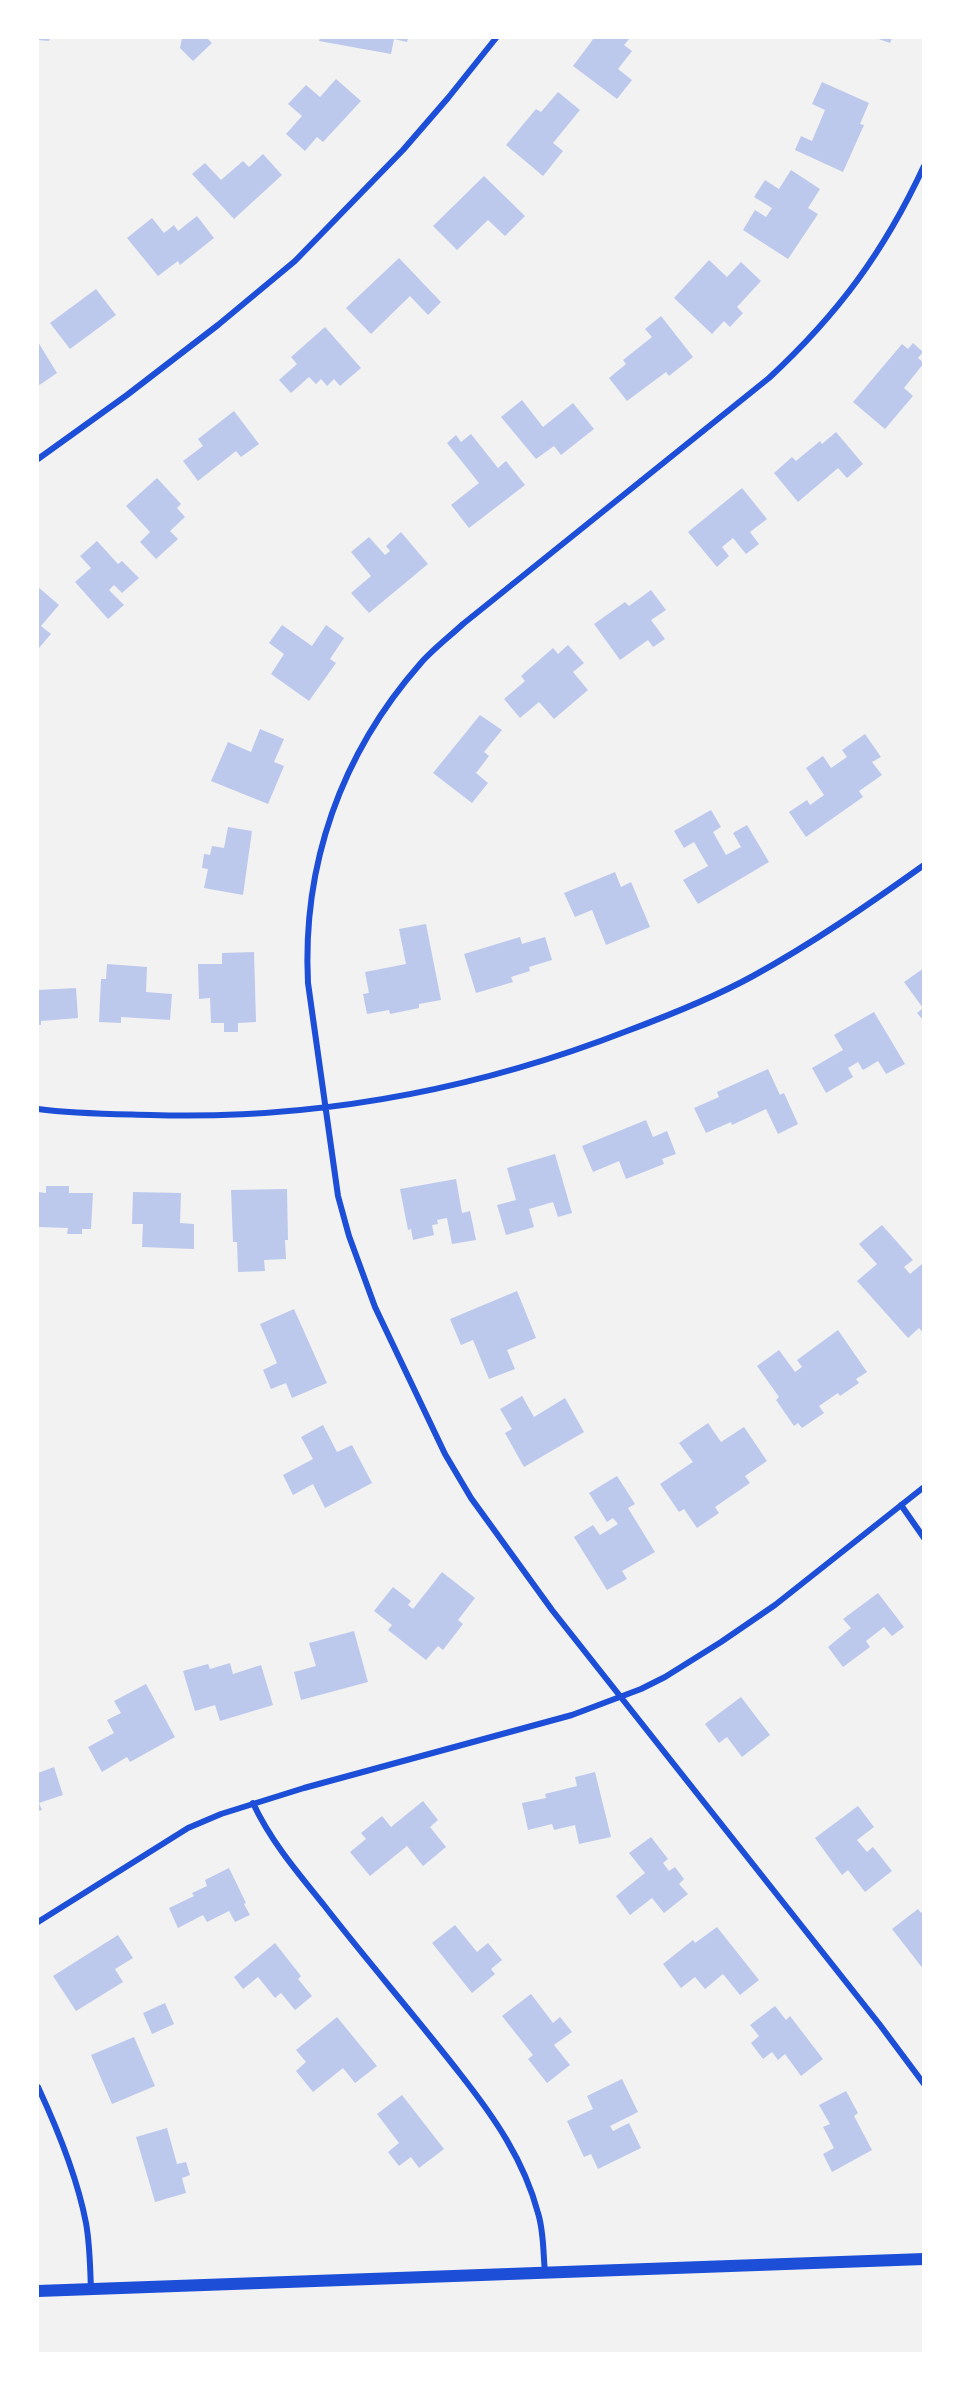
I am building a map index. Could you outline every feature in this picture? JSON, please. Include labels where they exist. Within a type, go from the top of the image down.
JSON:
[{"type":"main road","points":[[38,2291],[924,2259]]},
{"type":"street","points":[[38,459],[218,326],[295,261],[402,150],[448,98],[496,38]]},
{"type":"street","points":[[924,166],[908,199],[875,254],[843,302],[807,342],[760,386],[455,632],[421,663],[391,700],[364,740],[339,791],[321,843],[306,950],[308,983],[338,1196],[375,1307],[445,1454],[471,1498],[552,1610],[880,2025],[924,2084]]},
{"type":"street","points":[[38,1108],[74,1113],[250,1115],[326,1108],[427,1092],[508,1073],[589,1046],[679,1011],[751,977],[846,920],[924,865]]},
{"type":"street","points":[[38,1922],[188,1828],[253,1803],[550,1722],[620,1698],[665,1677],[775,1605],[924,1487]]},
{"type":"street","points":[[901,1505],[924,1538]]},
{"type":"street","points":[[253,1803],[263,1824],[294,1869],[367,1961],[432,2037],[506,2136],[520,2163],[542,2226],[545,2273]]},
{"type":"street","points":[[38,2086],[80,2197],[88,2241],[91,2289]]},
{"type":"building","points":[[38,38],[50,38],[49,41],[38,40]]},
{"type":"building","points":[[182,38],[207,38],[212,43],[193,61],[180,48]]},
{"type":"building","points":[[320,38],[408,38],[407,42],[394,39],[391,54],[319,41]]},
{"type":"building","points":[[594,38],[630,38],[624,45],[632,51],[618,69],[632,80],[617,99],[573,66]]},
{"type":"building","points":[[876,38],[892,38],[890,43]]},
{"type":"building","points":[[336,79],[361,101],[323,142],[317,137],[305,151],[286,134],[302,116],[288,104],[306,85],[320,97]]},
{"type":"building","points":[[822,82],[869,103],[860,124],[864,125],[843,172],[795,150],[801,136],[812,141],[825,110],[812,104]]},
{"type":"building","points":[[558,92],[580,110],[553,143],[563,151],[543,176],[506,145],[536,109],[541,112]]},
{"type":"building","points":[[263,154],[282,175],[234,219],[192,174],[205,163],[221,180],[243,161],[249,167]]},
{"type":"building","points":[[791,170],[820,189],[808,208],[818,214],[788,259],[743,230],[755,210],[766,217],[772,208],[754,197],[765,180],[779,189]]},
{"type":"building","points":[[484,176],[525,216],[505,236],[488,220],[457,250],[433,226]]},
{"type":"building","points":[[197,216],[214,238],[180,265],[178,261],[158,276],[127,238],[152,218],[164,233],[174,225],[178,231]]},
{"type":"building","points":[[399,258],[441,302],[428,315],[410,296],[371,334],[346,308]]},
{"type":"building","points":[[709,260],[727,277],[741,262],[761,281],[737,307],[743,313],[730,327],[724,321],[712,334],[674,298]]},
{"type":"building","points":[[96,289],[116,315],[70,349],[50,323]]},
{"type":"building","points":[[661,316],[693,357],[669,376],[666,372],[627,401],[609,378],[626,364],[623,360],[652,337],[645,329]]},
{"type":"building","points":[[325,327],[361,368],[340,386],[334,379],[327,386],[321,379],[316,384],[309,377],[291,393],[279,380],[297,364],[291,357]]},
{"type":"building","points":[[38,342],[57,373],[38,386]]},
{"type":"building","points":[[913,343],[923,352],[918,358],[924,363],[904,388],[913,396],[885,429],[853,402],[902,344],[908,349]]},
{"type":"building","points":[[522,400],[543,427],[573,403],[594,429],[561,455],[554,446],[536,459],[501,417]]},
{"type":"building","points":[[234,411],[259,444],[241,457],[236,451],[198,481],[183,461],[203,446],[198,439]]},
{"type":"building","points":[[836,432],[863,464],[847,478],[838,468],[798,502],[774,473],[792,457],[796,461],[820,441],[822,444]]},
{"type":"building","points":[[471,434],[498,468],[506,461],[525,485],[469,528],[451,505],[479,483],[447,443],[456,435],[461,442]]},
{"type":"building","points":[[157,478],[181,504],[177,508],[185,517],[170,531],[178,539],[156,559],[140,542],[150,532],[126,506]]},
{"type":"building","points":[[742,488],[767,519],[750,532],[759,544],[746,554],[733,538],[722,547],[729,556],[717,567],[688,532]]},
{"type":"building","points":[[401,532],[428,564],[369,613],[351,593],[371,576],[351,552],[369,537],[385,555],[390,551],[386,546]]},
{"type":"building","points":[[97,541],[118,564],[122,561],[139,578],[122,593],[114,585],[109,590],[124,605],[108,619],[75,582],[91,568],[80,556]]},
{"type":"building","points":[[38,587],[59,605],[41,626],[51,634],[38,649]]},
{"type":"building","points":[[651,590],[666,610],[651,620],[665,639],[653,647],[648,640],[620,660],[594,624],[625,602],[629,606]]},
{"type":"building","points":[[282,625],[312,646],[326,625],[344,638],[330,659],[336,663],[309,701],[271,674],[284,654],[269,643]]},
{"type":"building","points":[[568,645],[584,663],[573,672],[588,690],[554,719],[539,702],[520,718],[504,699],[525,681],[521,676],[553,648],[558,654]]},
{"type":"building","points":[[480,715],[502,730],[484,752],[489,756],[476,773],[488,783],[472,803],[433,773]]},
{"type":"building","points":[[260,729],[284,739],[274,762],[284,766],[268,804],[211,781],[228,742],[251,752]]},
{"type":"building","points":[[865,734],[881,757],[872,762],[882,775],[859,791],[863,797],[806,837],[789,812],[807,800],[810,805],[824,795],[806,768],[823,756],[831,768],[847,757],[842,750]]},
{"type":"building","points":[[711,810],[721,827],[713,832],[726,855],[741,847],[733,833],[747,825],[769,862],[698,904],[683,880],[708,866],[694,842],[684,848],[674,831]]},
{"type":"building","points":[[228,827],[252,831],[243,895],[204,888],[208,869],[202,868],[204,854],[210,855],[212,846],[224,848]]},
{"type":"building","points":[[615,872],[621,887],[631,882],[650,927],[606,945],[592,910],[575,917],[564,893]]},
{"type":"building","points":[[426,924],[441,1000],[419,1004],[419,1008],[390,1014],[389,1010],[367,1014],[363,994],[369,993],[365,972],[406,964],[399,929]]},
{"type":"building","points":[[520,937],[522,944],[545,937],[552,960],[529,967],[530,971],[511,977],[513,982],[476,993],[464,954]]},
{"type":"building","points":[[254,952],[256,1022],[238,1023],[238,1032],[224,1032],[224,1023],[211,1023],[210,998],[199,999],[198,964],[222,964],[222,953]]},
{"type":"building","points":[[107,964],[147,967],[146,992],[172,994],[170,1020],[121,1017],[121,1023],[99,1022],[101,979],[106,979]]},
{"type":"building","points":[[924,968],[924,1021],[917,1013],[923,1008],[904,982]]},
{"type":"building","points":[[76,988],[78,1018],[41,1021],[41,1025],[38,1025],[38,990]]},
{"type":"building","points":[[874,1012],[905,1064],[886,1074],[878,1061],[863,1070],[858,1062],[848,1068],[853,1077],[826,1093],[812,1068],[843,1050],[834,1035]]},
{"type":"building","points":[[768,1069],[780,1095],[784,1093],[798,1124],[778,1134],[766,1109],[732,1125],[731,1122],[706,1133],[694,1108],[719,1097],[717,1092]]},
{"type":"building","points":[[646,1120],[653,1137],[667,1131],[676,1154],[662,1159],[664,1164],[626,1179],[619,1161],[593,1172],[582,1146]]},
{"type":"building","points":[[555,1154],[572,1213],[558,1217],[553,1202],[529,1209],[534,1227],[506,1235],[497,1205],[516,1200],[507,1168]]},
{"type":"building","points":[[456,1179],[462,1213],[470,1211],[476,1240],[452,1244],[447,1218],[437,1220],[438,1224],[432,1225],[434,1235],[413,1240],[411,1229],[408,1230],[400,1189]]},
{"type":"building","points":[[46,1186],[69,1186],[69,1193],[93,1193],[91,1229],[82,1229],[82,1234],[67,1234],[68,1228],[39,1227],[38,1192],[46,1193]]},
{"type":"building","points":[[287,1189],[286,1259],[264,1260],[265,1271],[238,1272],[237,1242],[233,1242],[231,1190]]},
{"type":"building","points":[[133,1192],[181,1193],[180,1223],[194,1224],[194,1249],[142,1247],[143,1224],[132,1224]]},
{"type":"building","points":[[882,1225],[913,1260],[904,1267],[910,1274],[922,1264],[924,1265],[924,1334],[919,1328],[908,1338],[857,1281],[877,1264],[859,1244]]},
{"type":"building","points":[[517,1291],[536,1338],[507,1350],[515,1369],[489,1379],[473,1340],[461,1345],[450,1319]]},
{"type":"building","points":[[294,1309],[327,1383],[292,1398],[286,1383],[271,1389],[263,1370],[277,1363],[260,1324]]},
{"type":"building","points":[[838,1330],[867,1372],[856,1379],[859,1383],[819,1406],[824,1413],[802,1428],[798,1423],[794,1426],[776,1400],[779,1397],[757,1366],[779,1350],[795,1372],[802,1367],[797,1360]]},
{"type":"building","points":[[522,1396],[534,1417],[565,1398],[584,1432],[524,1467],[505,1433],[512,1429],[500,1409]]},
{"type":"building","points":[[708,1423],[721,1442],[744,1427],[767,1461],[745,1476],[750,1483],[715,1507],[719,1513],[697,1528],[684,1509],[679,1512],[660,1484],[693,1462],[679,1443]]},
{"type":"building","points":[[323,1425],[337,1452],[352,1445],[372,1483],[325,1508],[313,1484],[293,1495],[283,1475],[313,1459],[301,1437]]},
{"type":"building","points":[[617,1476],[635,1504],[628,1508],[655,1552],[622,1571],[627,1579],[607,1590],[574,1537],[593,1525],[600,1535],[618,1524],[613,1518],[607,1522],[589,1493]]},
{"type":"building","points":[[442,1572],[475,1598],[458,1620],[463,1624],[443,1650],[438,1646],[426,1660],[388,1630],[392,1625],[374,1611],[393,1587],[411,1601],[408,1605],[413,1609]]},
{"type":"building","points":[[878,1593],[904,1627],[892,1636],[884,1627],[866,1641],[870,1647],[843,1667],[828,1647],[851,1628],[843,1619]]},
{"type":"building","points":[[354,1631],[368,1682],[301,1700],[294,1672],[316,1666],[309,1643]]},
{"type":"building","points":[[230,1663],[233,1674],[261,1665],[273,1705],[220,1721],[215,1705],[195,1711],[183,1671],[208,1664],[210,1669]]},
{"type":"building","points":[[146,1684],[175,1737],[130,1762],[127,1757],[102,1772],[88,1747],[114,1733],[107,1720],[121,1713],[114,1701]]},
{"type":"building","points":[[741,1697],[770,1735],[742,1757],[727,1737],[719,1743],[705,1724]]},
{"type":"building","points":[[54,1767],[63,1795],[39,1803],[42,1810],[38,1811],[38,1773]]},
{"type":"building","points":[[595,1772],[611,1837],[579,1844],[575,1825],[554,1830],[552,1824],[528,1830],[522,1803],[546,1798],[545,1794],[577,1786],[575,1777]]},
{"type":"building","points":[[423,1801],[438,1820],[430,1827],[446,1847],[423,1866],[407,1846],[370,1876],[350,1852],[366,1839],[361,1833],[382,1816],[391,1827]]},
{"type":"building","points":[[858,1806],[874,1827],[857,1840],[867,1852],[873,1847],[892,1871],[865,1892],[848,1870],[842,1875],[815,1838]]},
{"type":"building","points":[[651,1837],[668,1859],[663,1863],[669,1871],[675,1867],[684,1879],[679,1884],[688,1894],[664,1913],[652,1898],[630,1915],[616,1896],[645,1873],[629,1853]]},
{"type":"building","points":[[229,1868],[250,1915],[235,1922],[229,1911],[207,1922],[203,1915],[178,1928],[169,1908],[194,1896],[192,1893],[207,1886],[205,1880]]},
{"type":"building","points":[[918,1909],[921,1913],[924,1911],[924,1970],[892,1929]]},
{"type":"building","points":[[455,1925],[477,1952],[488,1943],[502,1960],[491,1969],[495,1974],[472,1993],[432,1943]]},
{"type":"building","points":[[717,1927],[759,1980],[740,1995],[723,1974],[705,1989],[695,1977],[681,1988],[663,1964],[693,1940],[695,1943]]},
{"type":"building","points":[[118,1935],[133,1958],[115,1969],[123,1982],[76,2011],[53,1976]]},
{"type":"building","points":[[275,1943],[301,1976],[298,1979],[312,1996],[295,2010],[281,1993],[275,1998],[258,1977],[243,1989],[234,1977]]},
{"type":"building","points":[[531,1994],[553,2023],[560,2017],[572,2032],[554,2045],[570,2065],[547,2083],[528,2059],[533,2055],[502,2016]]},
{"type":"building","points":[[165,2003],[174,2024],[152,2034],[143,2013]]},
{"type":"building","points":[[775,2006],[786,2020],[790,2016],[823,2059],[801,2076],[785,2054],[778,2060],[772,2052],[763,2059],[751,2043],[759,2036],[750,2025]]},
{"type":"building","points":[[337,2017],[377,2066],[355,2083],[343,2068],[313,2092],[296,2071],[306,2062],[296,2050]]},
{"type":"building","points":[[134,2037],[155,2086],[112,2104],[91,2055]]},
{"type":"building","points":[[622,2079],[638,2112],[610,2126],[613,2131],[629,2123],[641,2148],[598,2169],[591,2154],[584,2157],[567,2121],[593,2109],[587,2096]]},
{"type":"building","points":[[846,2091],[858,2113],[854,2116],[872,2150],[832,2172],[823,2154],[834,2148],[823,2127],[830,2124],[819,2105]]},
{"type":"building","points":[[402,2095],[444,2149],[419,2168],[411,2157],[399,2166],[388,2152],[399,2143],[377,2114]]},
{"type":"building","points":[[167,2128],[177,2164],[186,2162],[190,2175],[182,2178],[186,2193],[155,2202],[136,2137]]}]
